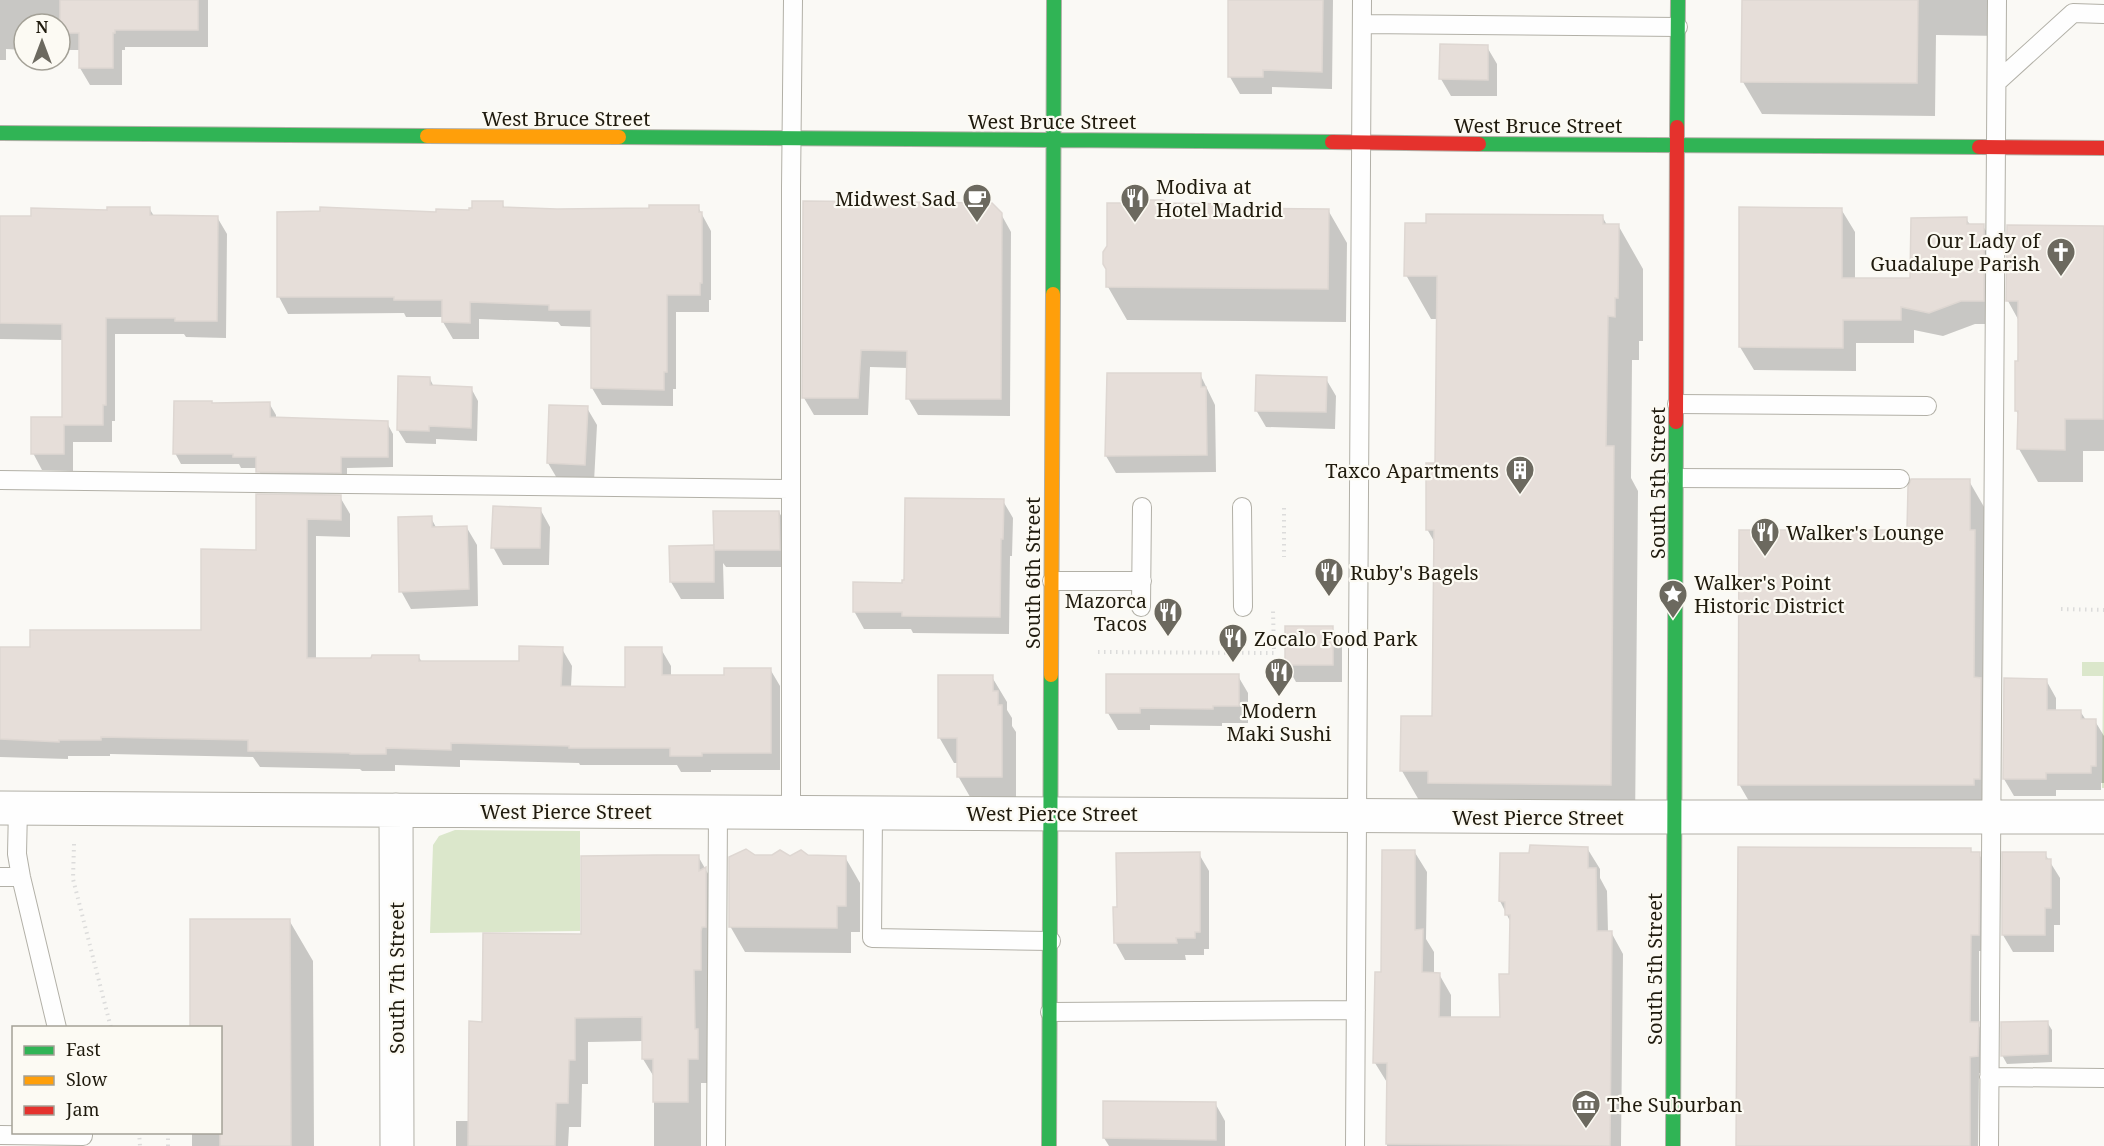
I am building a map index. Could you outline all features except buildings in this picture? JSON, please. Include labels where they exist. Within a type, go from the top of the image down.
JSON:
[{"type":"street","name":"South 6th Street","points":[[1049,1146],[1054,0]]},
{"type":"street","name":"South 5th Street","points":[[1673,1146],[1678,0]]},
{"type":"street","name":"West Bruce Street","points":[[0,133],[2104,148]]},
{"type":"street","name":"West Pierce Street","points":[[9,808],[1674,817],[2104,817]]},
{"type":"street","name":"South 7th Street","points":[[396,810],[397,1146]]},
{"type":"lane","points":[[791,811],[791,139],[794,0]]},
{"type":"lane","points":[[1355,1146],[1362,0]]},
{"type":"lane","points":[[1989,1146],[1997,0]]},
{"type":"lane","points":[[1997,82],[2074,7],[2104,14]]},
{"type":"lane","points":[[1362,24],[1678,27]]},
{"type":"lane","points":[[1677,404],[1927,406]]},
{"type":"lane","points":[[1676,478],[1900,479]]},
{"type":"lane","points":[[0,480],[790,489]]},
{"type":"lane","points":[[1141,607],[1142,507]]},
{"type":"lane","points":[[1242,507],[1243,607]]},
{"type":"lane","points":[[1052,581],[1142,581]]},
{"type":"lane","points":[[9,808],[21,878],[57,1026]]},
{"type":"lane","points":[[716,1146],[718,811]]},
{"type":"lane","points":[[873,812],[872,938],[1051,941]]},
{"type":"lane","points":[[0,878],[21,878]]},
{"type":"lane","points":[[1050,1012],[1356,1010]]},
{"type":"lane","points":[[1989,1077],[2104,1078]]},
{"type":"lane","points":[[0,1135],[83,1136],[82,1134]]},
{"type":"path","points":[[1284,508],[1284,557]]},
{"type":"path","points":[[1098,652],[1274,653],[1273,607],[1243,607]]},
{"type":"path","points":[[2061,609],[2104,610]]},
{"type":"path","points":[[74,837],[73,879],[110,1026]]},
{"type":"green space","points":[[2082,662],[2104,662],[2104,788],[2102,788],[2103,676],[2082,676]]},
{"type":"green space","points":[[455,830],[580,831],[580,931],[430,933],[433,845],[439,836]]},
{"type":"traffic: fast","points":[[1053,294],[1054,0]]},
{"type":"traffic: fast","points":[[1677,127],[1678,0]]},
{"type":"traffic: fast","points":[[0,133],[427,136]]},
{"type":"traffic: fast","points":[[619,137],[1332,142]]},
{"type":"traffic: fast","points":[[1479,144],[1979,147]]},
{"type":"traffic: fast","points":[[1673,1146],[1676,422]]},
{"type":"traffic: fast","points":[[1049,1146],[1051,675]]},
{"type":"traffic: slow","points":[[427,136],[619,137]]},
{"type":"traffic: slow","points":[[1051,675],[1053,294]]},
{"type":"traffic: jam","points":[[1676,422],[1677,127]]},
{"type":"traffic: jam","points":[[1332,142],[1479,144]]},
{"type":"traffic: jam","points":[[1979,147],[2104,148]]},
{"type":"place","name":"Midwest Sad","points":[[977,224]]},
{"type":"place","name":"Modiva at Hotel Madrid","points":[[1135,224]]},
{"type":"place","name":"Our Lady of Guadalupe Parish","points":[[2061,278]]},
{"type":"place","name":"Taxco Apartments","points":[[1520,496]]},
{"type":"place","name":"Walker's Lounge","points":[[1765,558]]},
{"type":"place","name":"Ruby's Bagels","points":[[1329,598]]},
{"type":"place","name":"Walker's Point Historic District","points":[[1673,620]]},
{"type":"place","name":"Mazorca Tacos","points":[[1168,638]]},
{"type":"place","name":"Zocalo Food Park","points":[[1233,664]]},
{"type":"place","name":"Modern Maki Sushi","points":[[1279,698]]},
{"type":"place","name":"The Suburban","points":[[1586,1130]]}]
